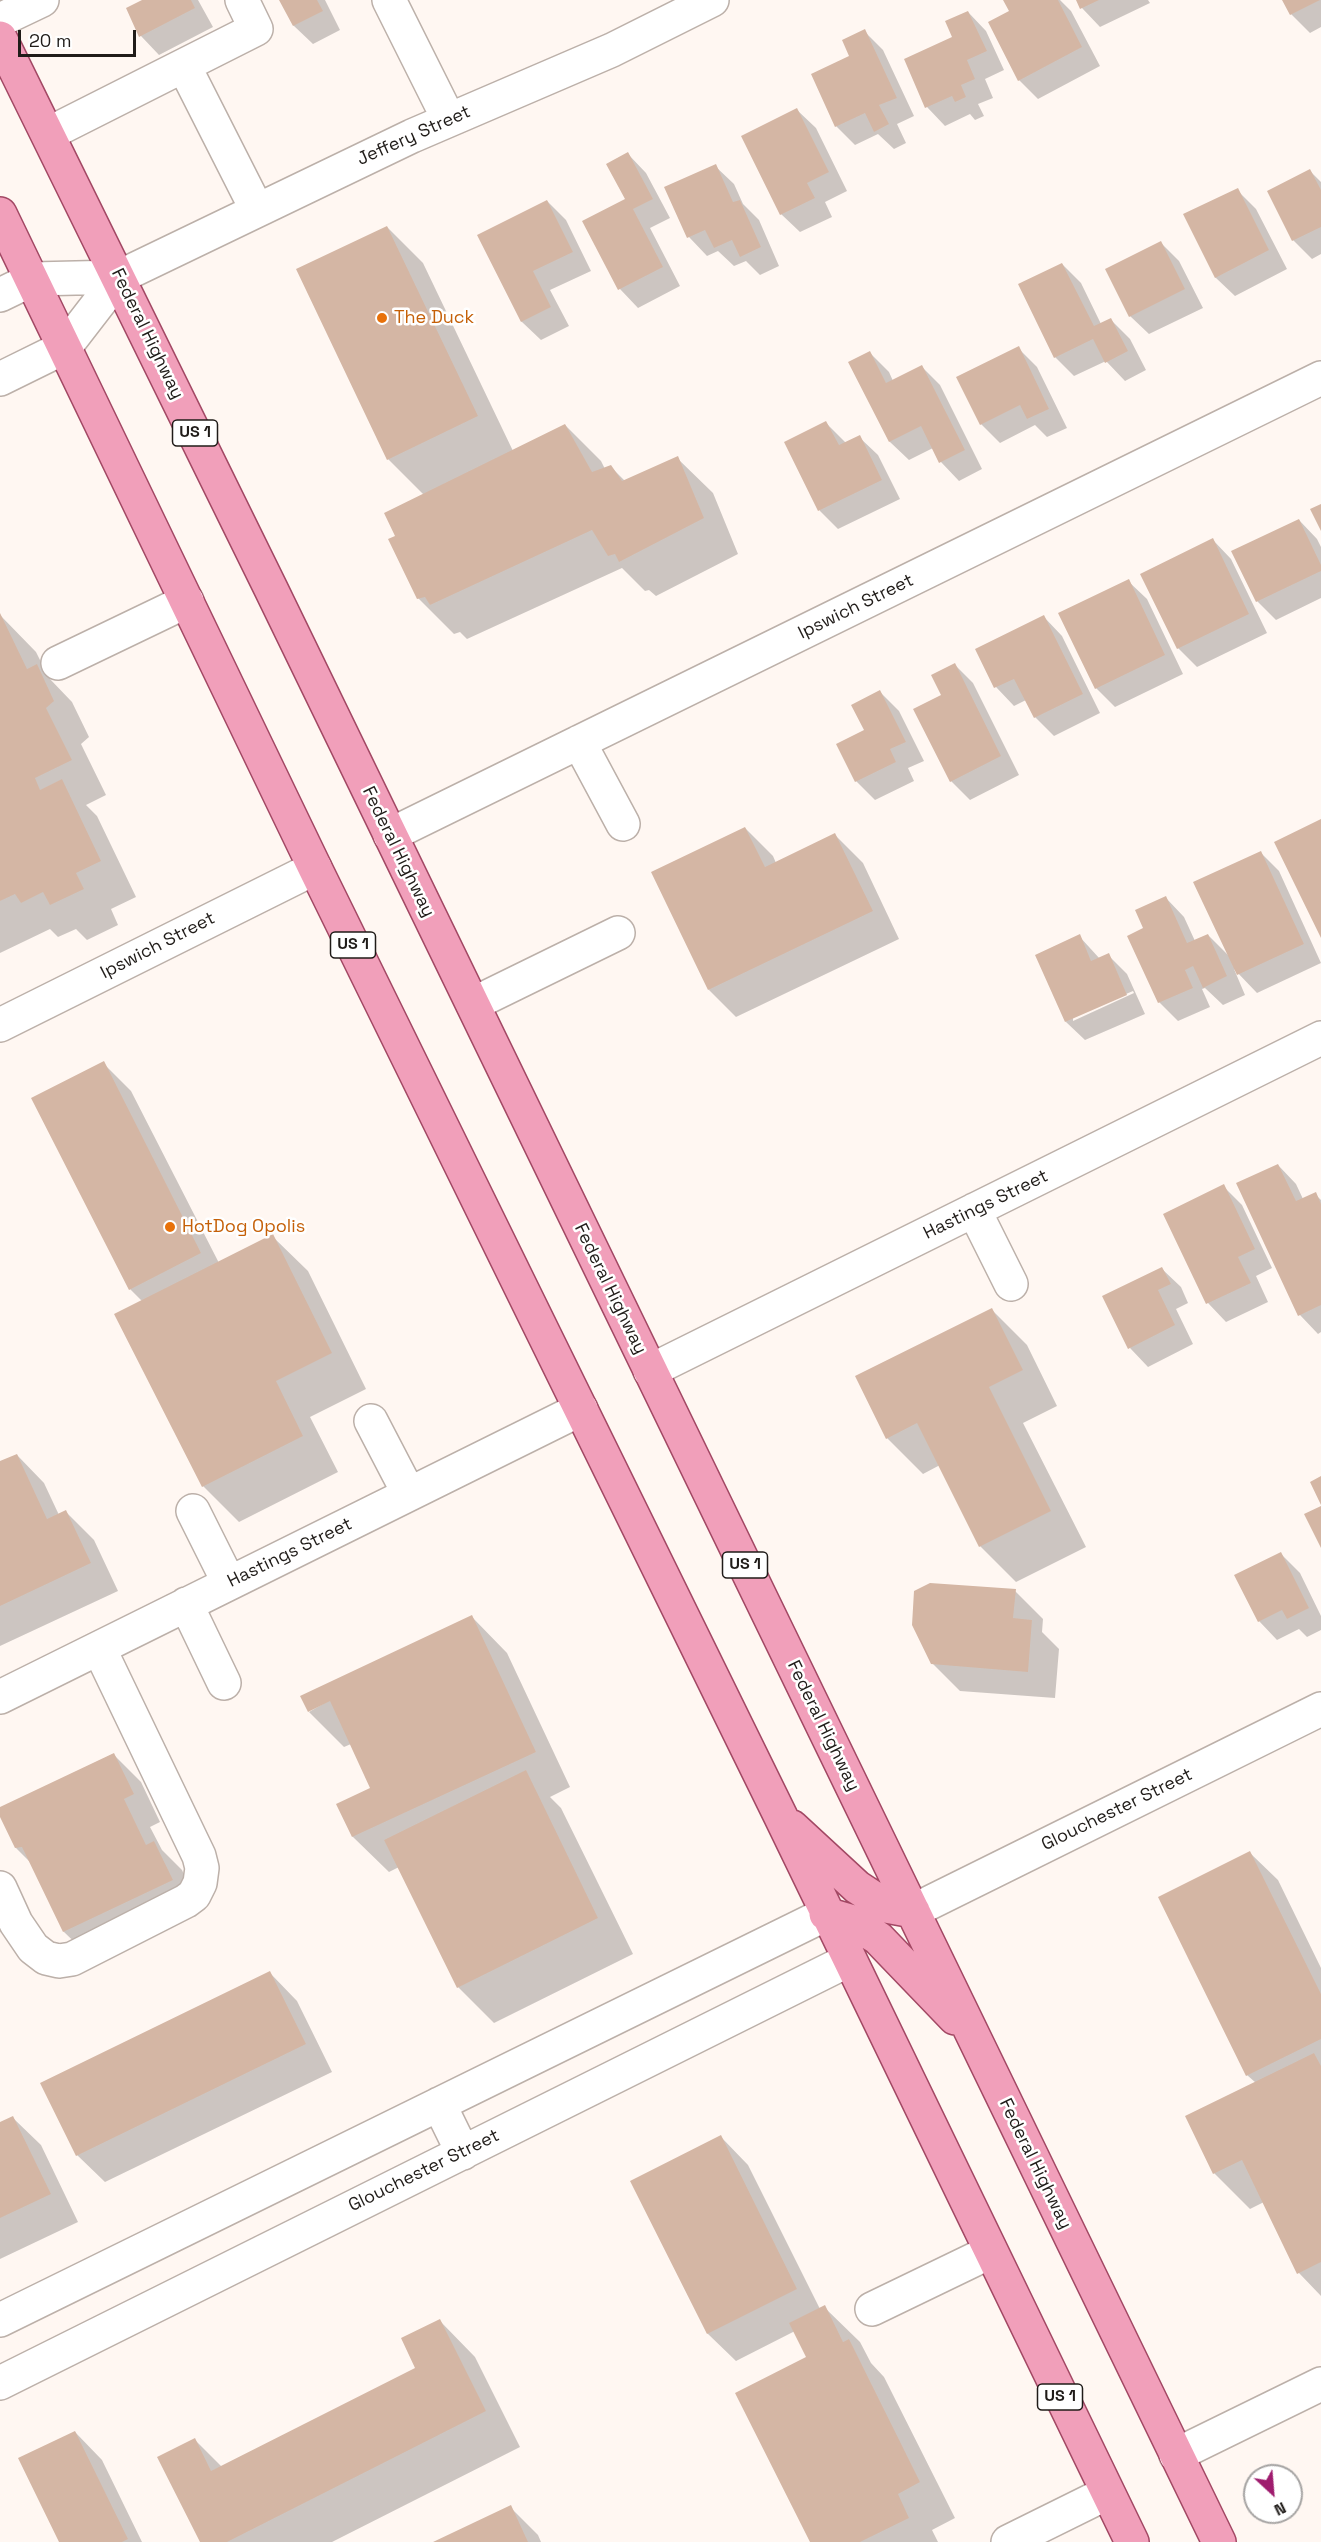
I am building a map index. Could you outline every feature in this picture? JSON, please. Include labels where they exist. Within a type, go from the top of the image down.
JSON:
[{"type":"main road","name":"Federal Highway","points":[[0,38],[119,276],[1218,2542]]},
{"type":"main road","name":"US 1","points":[[0,214],[315,868],[780,1815],[1132,2542]]},
{"type":"main road","points":[[780,1815],[857,1887],[886,1906],[913,1911]]},
{"type":"main road","points":[[826,1914],[850,1920],[878,1938],[974,2039]]},
{"type":"street","points":[[0,20],[42,0]]},
{"type":"street","points":[[48,134],[256,29],[242,0]]},
{"type":"street","points":[[389,0],[449,120]]},
{"type":"street","name":"Jeffery Street","points":[[0,295],[33,279],[119,276],[449,120],[612,50],[712,0]]},
{"type":"street","points":[[184,66],[257,210]]},
{"type":"street","name":"Jeffery Street","points":[[0,378],[65,347],[119,276]]},
{"type":"street","name":"Ipswich Street","points":[[390,835],[1321,378]]},
{"type":"street","points":[[58,663],[187,601]]},
{"type":"street","points":[[579,742],[622,824]]},
{"type":"street","name":"Ipswich Street","points":[[0,1025],[315,868]]},
{"type":"street","points":[[473,1004],[618,933]]},
{"type":"street","name":"Hastings Street","points":[[650,1371],[1321,1038]]},
{"type":"street","points":[[974,1210],[1011,1284]]},
{"type":"street","name":"Hastings Street","points":[[0,1697],[581,1409]]},
{"type":"street","points":[[371,1421],[409,1494]]},
{"type":"street","points":[[193,1510],[229,1583]]},
{"type":"street","points":[[186,1604],[224,1683]]},
{"type":"street","points":[[0,1888],[16,1923],[33,1948],[46,1958],[59,1960],[72,1959],[186,1901],[194,1895],[200,1883],[202,1868],[199,1856],[99,1648]]},
{"type":"street","name":"Glouchester Street","points":[[913,1911],[1321,1709]]},
{"type":"street","points":[[0,2320],[826,1914]]},
{"type":"street","name":"Glouchester Street","points":[[0,2383],[849,1960]]},
{"type":"street","points":[[439,2104],[463,2153]]},
{"type":"street","points":[[872,2309],[990,2252]]},
{"type":"street","points":[[1176,2455],[1321,2384]]},
{"type":"street","points":[[1008,2542],[1107,2493]]},
{"type":"building","points":[[142,0],[191,0],[195,8],[139,37],[126,8]]},
{"type":"building","points":[[279,0],[317,0],[323,11],[293,26]]},
{"type":"building","points":[[1003,0],[1058,0],[1082,47],[1018,81],[988,22],[1009,11]]},
{"type":"building","points":[[1076,0],[1099,0],[1080,9]]},
{"type":"building","points":[[1282,0],[1320,0],[1290,15]]},
{"type":"building","points":[[968,11],[987,51],[967,60],[975,79],[961,85],[966,97],[955,102],[952,96],[925,108],[904,59],[952,37],[945,21]]},
{"type":"building","points":[[865,29],[897,98],[879,105],[889,124],[874,132],[865,113],[835,127],[811,74],[849,56],[842,40]]},
{"type":"building","points":[[797,108],[829,172],[807,183],[815,198],[780,215],[741,136]]},
{"type":"building","points":[[628,152],[653,199],[633,209],[663,267],[618,290],[582,221],[625,199],[606,164]]},
{"type":"building","points":[[716,164],[733,202],[740,200],[761,247],[740,257],[732,240],[714,248],[705,230],[687,238],[664,187]]},
{"type":"building","points":[[1310,169],[1321,190],[1321,227],[1292,241],[1267,191]]},
{"type":"building","points":[[1238,188],[1269,250],[1215,278],[1183,214]]},
{"type":"building","points":[[547,200],[573,252],[533,271],[551,307],[521,322],[477,235]]},
{"type":"building","points":[[387,226],[478,416],[387,460],[296,269]]},
{"type":"building","points":[[1161,241],[1185,289],[1129,317],[1105,269]]},
{"type":"building","points":[[1062,263],[1094,326],[1111,318],[1128,351],[1105,363],[1093,339],[1054,358],[1018,284]]},
{"type":"building","points":[[1019,346],[1049,409],[1027,419],[1020,405],[980,425],[956,377]]},
{"type":"building","points":[[870,351],[886,383],[922,365],[965,450],[939,463],[921,426],[889,442],[848,362]]},
{"type":"building","points":[[826,421],[839,445],[860,435],[882,480],[818,511],[784,442]]},
{"type":"building","points":[[565,424],[592,472],[611,465],[622,481],[678,456],[704,518],[619,562],[615,554],[608,556],[592,530],[430,605],[425,597],[417,599],[388,539],[395,536],[384,513]]},
{"type":"building","points":[[1321,504],[1321,531],[1310,509]]},
{"type":"building","points":[[1299,519],[1321,565],[1321,571],[1256,602],[1231,551]]},
{"type":"building","points":[[1213,538],[1249,614],[1177,649],[1140,574]]},
{"type":"building","points":[[1129,579],[1165,655],[1095,689],[1058,613]]},
{"type":"building","points":[[0,613],[27,669],[37,664],[54,701],[46,708],[72,760],[35,778],[40,790],[62,779],[101,861],[76,873],[84,889],[50,905],[43,892],[21,903],[15,894],[0,901]]},
{"type":"building","points":[[1044,615],[1083,694],[1034,718],[1014,679],[994,688],[975,649]]},
{"type":"building","points":[[955,663],[1001,756],[950,782],[913,709],[941,695],[931,675]]},
{"type":"building","points":[[880,690],[906,742],[890,749],[896,762],[855,782],[836,744],[864,730],[851,705]]},
{"type":"building","points":[[1321,819],[1321,938],[1274,842]]},
{"type":"building","points":[[745,827],[765,867],[835,833],[873,911],[708,990],[651,872]]},
{"type":"building","points":[[1261,851],[1304,944],[1237,975],[1193,882]]},
{"type":"building","points":[[1166,896],[1187,943],[1208,934],[1227,976],[1203,988],[1193,966],[1185,970],[1193,988],[1158,1003],[1127,936],[1143,928],[1135,910]]},
{"type":"building","points":[[1080,934],[1091,961],[1109,953],[1127,995],[1065,1022],[1035,955]]},
{"type":"building","points":[[104,1061],[201,1253],[129,1290],[31,1098]]},
{"type":"building","points":[[1278,1164],[1296,1201],[1316,1192],[1321,1204],[1321,1305],[1298,1316],[1236,1183]]},
{"type":"building","points":[[1224,1184],[1255,1249],[1238,1257],[1251,1283],[1206,1304],[1163,1214]]},
{"type":"building","points":[[273,1234],[332,1353],[276,1381],[303,1436],[202,1487],[114,1314]]},
{"type":"building","points":[[1162,1267],[1171,1284],[1158,1290],[1175,1325],[1128,1349],[1102,1296]]},
{"type":"building","points":[[992,1308],[1023,1370],[989,1387],[1051,1511],[979,1547],[917,1423],[886,1439],[855,1376]]},
{"type":"building","points":[[17,1454],[47,1519],[66,1510],[91,1563],[0,1606],[0,1461]]},
{"type":"building","points":[[1321,1476],[1321,1505],[1310,1482]]},
{"type":"building","points":[[1321,1506],[1321,1548],[1304,1514]]},
{"type":"building","points":[[1281,1552],[1309,1608],[1287,1619],[1282,1610],[1258,1622],[1234,1575]]},
{"type":"building","points":[[930,1583],[1016,1589],[1013,1618],[1032,1620],[1028,1672],[931,1664],[912,1625],[914,1591]]},
{"type":"building","points":[[472,1615],[536,1752],[352,1837],[336,1804],[370,1788],[330,1701],[308,1712],[300,1696]]},
{"type":"building","points":[[114,1753],[134,1794],[124,1799],[146,1845],[154,1841],[173,1880],[63,1932],[22,1847],[15,1848],[0,1817],[0,1807]]},
{"type":"building","points":[[526,1770],[598,1918],[457,1988],[384,1840]]},
{"type":"building","points":[[1250,1851],[1321,1994],[1321,2039],[1246,2076],[1158,1897]]},
{"type":"building","points":[[270,1971],[306,2044],[76,2156],[40,2083]]},
{"type":"building","points":[[1314,2053],[1321,2066],[1321,2262],[1297,2274],[1242,2160],[1213,2174],[1185,2116]]},
{"type":"building","points":[[13,2116],[51,2194],[0,2218],[0,2122]]},
{"type":"building","points":[[721,2135],[797,2289],[707,2334],[630,2181]]},
{"type":"building","points":[[825,2305],[843,2342],[849,2339],[920,2482],[898,2494],[909,2518],[860,2542],[810,2542],[735,2393],[806,2357],[789,2323]]},
{"type":"building","points":[[440,2319],[486,2411],[227,2542],[200,2542],[157,2457],[195,2438],[211,2471],[415,2368],[401,2338]]},
{"type":"building","points":[[75,2431],[128,2539],[122,2542],[59,2542],[18,2458]]},
{"type":"building","points":[[511,2505],[528,2542],[433,2542]]},
{"type":"place","name":"The Duck","points":[[382,318]]},
{"type":"place","name":"HotDog Opolis","points":[[170,1227]]}]
